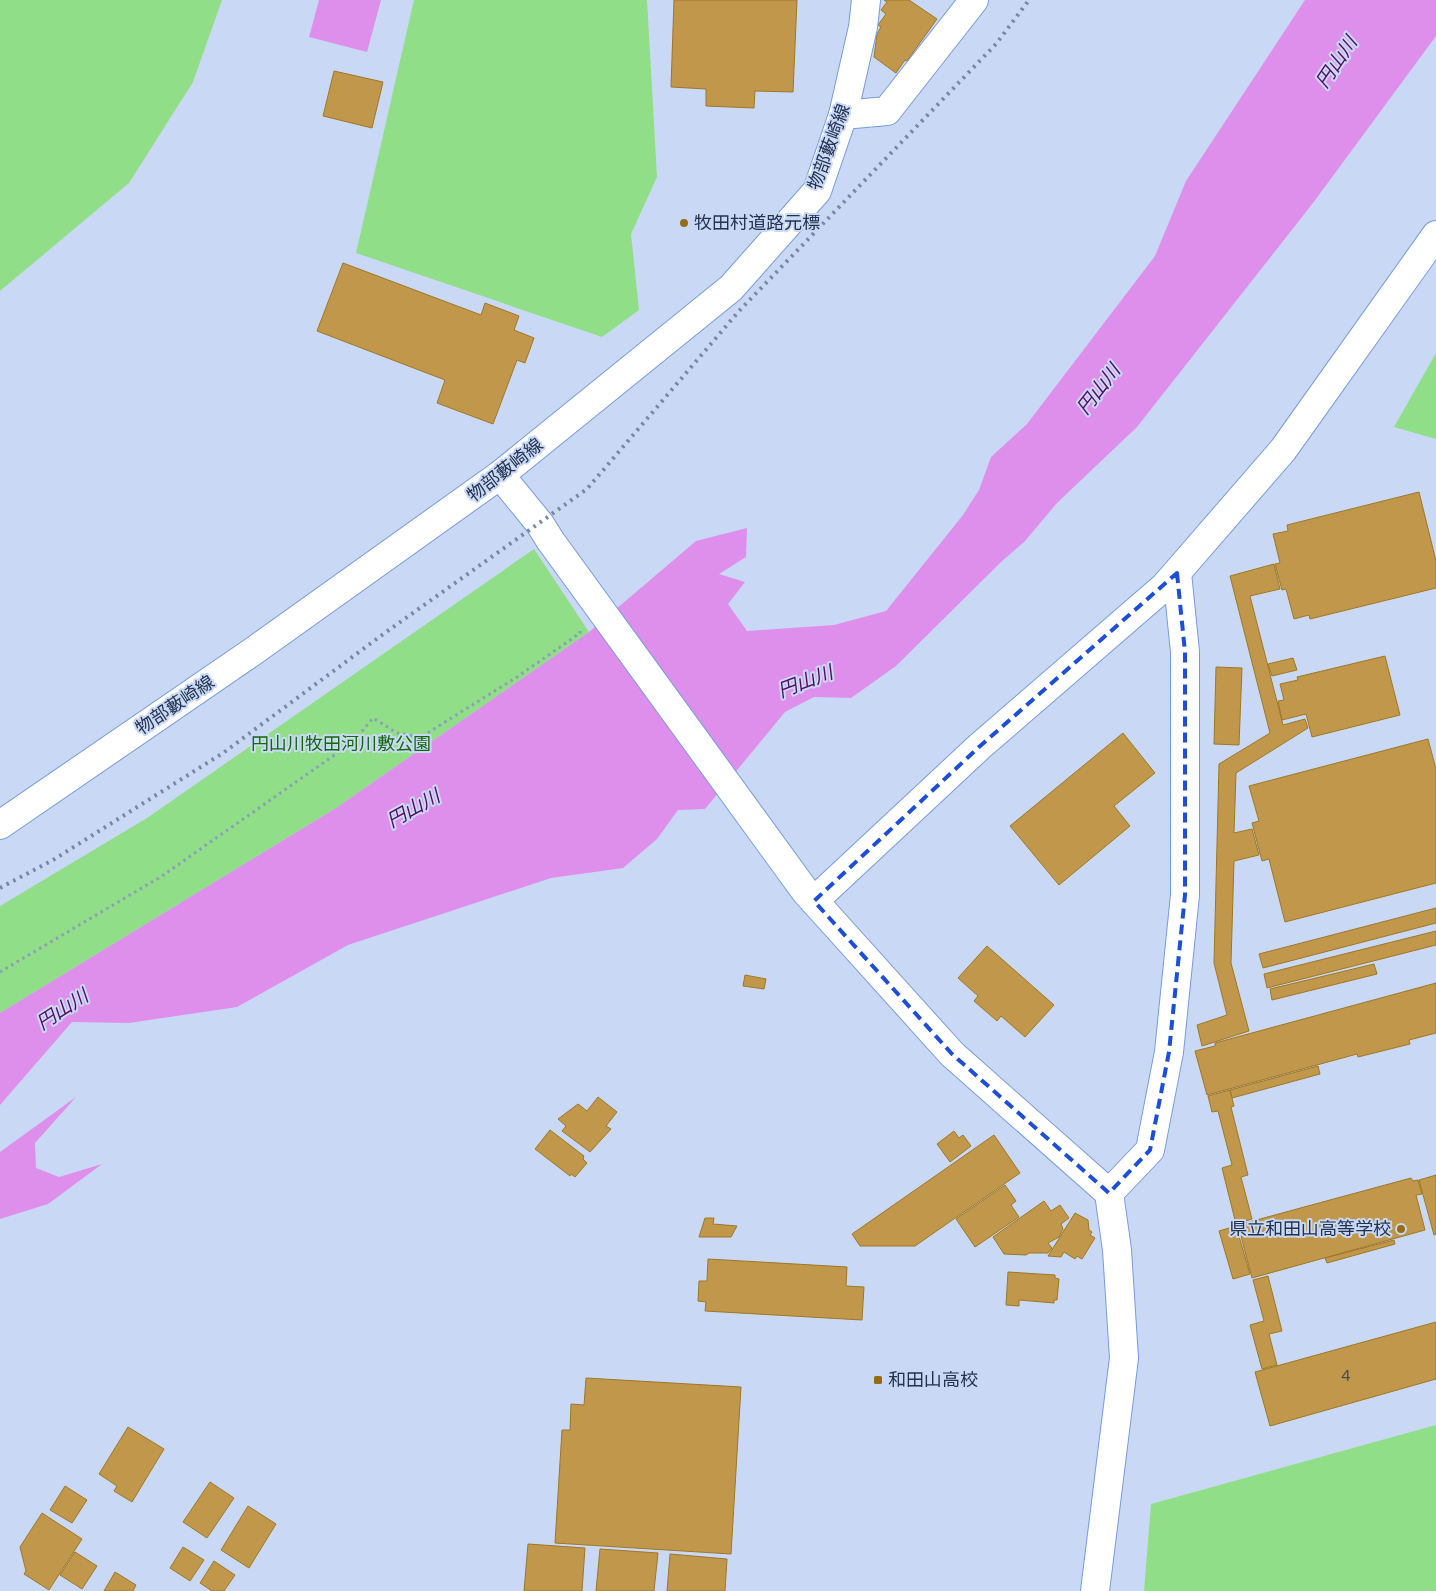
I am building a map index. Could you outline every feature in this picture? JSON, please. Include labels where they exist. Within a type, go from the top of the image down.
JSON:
[{"type":"street","name":"物部藪崎線","points":[[0,825],[255,650],[500,475],[731,288],[817,191],[843,115],[866,0]]},
{"type":"street","points":[[843,115],[887,111],[974,0]]},
{"type":"street","points":[[809,896],[1165,586],[1283,450],[1436,235]]},
{"type":"street","points":[[500,475],[540,524],[809,896],[952,1054],[1109,1193],[1117,1250],[1124,1358],[1095,1591]]},
{"type":"street","points":[[1109,1193],[1150,1150],[1169,1052],[1185,895],[1185,652],[1177,573]]},
{"type":"path","points":[[0,972],[162,876],[353,742],[373,718],[397,733],[421,737],[517,677],[580,634],[579,627]]},
{"type":"highlighted area","points":[[1177,573],[1185,652],[1185,895],[1169,1052],[1150,1150],[1109,1193],[952,1054],[814,901],[979,747]]},
{"type":"green space","points":[[0,0],[222,0],[193,82],[129,183],[0,291]]},
{"type":"green space","points":[[414,0],[647,0],[657,177],[631,234],[639,310],[602,337],[356,253]]},
{"type":"green space","points":[[1436,353],[1436,439],[1394,427]]},
{"type":"green space","name":"円山川牧田河川敷公園","points":[[534,549],[589,632],[336,808],[0,1013],[0,906],[147,818]]},
{"type":"green space","points":[[1436,1425],[1436,1591],[1144,1591],[1151,1504]]},
{"type":"water","points":[[319,0],[381,0],[367,52],[309,37]]},
{"type":"water","name":"円山川","points":[[1305,0],[1436,0],[1436,36],[1313,203],[1137,427],[1057,503],[1025,541],[1001,562],[896,666],[851,698],[814,697],[785,712],[705,809],[678,810],[657,839],[623,868],[551,878],[348,945],[237,1007],[129,1023],[72,1022],[0,1105],[0,1013],[336,808],[589,632],[696,541],[747,528],[746,557],[719,574],[745,582],[728,604],[747,631],[834,625],[886,611],[963,515],[979,490],[991,457],[1027,424],[1155,256],[1186,181]]},
{"type":"water","points":[[76,1097],[35,1143],[36,1168],[59,1177],[102,1164],[48,1204],[0,1219],[0,1152]]},
{"type":"building","points":[[674,0],[797,0],[793,92],[755,91],[754,108],[706,106],[706,89],[671,87]]},
{"type":"building","points":[[884,0],[909,0],[937,19],[907,61],[905,60],[896,73],[874,57],[877,34],[881,27],[878,25],[886,14],[881,10],[887,2]]},
{"type":"building","points":[[334,71],[383,82],[372,128],[323,116]]},
{"type":"building","points":[[343,263],[481,315],[485,303],[519,316],[514,330],[534,338],[525,363],[517,360],[493,424],[437,403],[445,380],[317,331]]},
{"type":"building","points":[[1419,492],[1436,561],[1436,588],[1310,619],[1309,615],[1294,619],[1286,589],[1282,590],[1275,564],[1280,563],[1273,534],[1288,531],[1287,525]]},
{"type":"building","points":[[1274,564],[1280,589],[1250,596],[1283,725],[1305,719],[1308,728],[1236,773],[1234,833],[1252,829],[1259,855],[1234,861],[1231,963],[1249,1031],[1202,1046],[1197,1025],[1227,1015],[1214,963],[1219,764],[1270,733],[1230,576]]},
{"type":"building","points":[[1385,656],[1400,715],[1312,737],[1306,714],[1282,720],[1278,701],[1284,700],[1280,684],[1298,680],[1297,677]]},
{"type":"building","points":[[1293,658],[1297,670],[1272,676],[1268,664]]},
{"type":"building","points":[[1216,667],[1242,668],[1239,745],[1214,744]]},
{"type":"building","points":[[1123,733],[1155,773],[1114,806],[1130,826],[1059,885],[1010,826]]},
{"type":"building","points":[[1428,739],[1436,769],[1436,883],[1285,922],[1269,859],[1262,861],[1252,823],[1259,821],[1249,786]]},
{"type":"building","points":[[1436,908],[1436,923],[1263,968],[1259,954]]},
{"type":"building","points":[[1436,931],[1436,945],[1267,988],[1264,974]]},
{"type":"building","points":[[987,946],[1054,1005],[1025,1037],[1001,1016],[997,1021],[974,1001],[978,996],[958,978]]},
{"type":"building","points":[[1374,964],[1377,974],[1272,1000],[1270,989]]},
{"type":"building","points":[[745,975],[766,979],[764,989],[743,986]]},
{"type":"building","points":[[1436,983],[1436,1033],[1409,1040],[1410,1044],[1358,1057],[1357,1054],[1207,1095],[1195,1051],[1215,1046],[1215,1043]]},
{"type":"building","points":[[1318,1066],[1320,1074],[1232,1098],[1230,1090]]},
{"type":"building","points":[[1230,1090],[1234,1106],[1231,1107],[1248,1175],[1241,1177],[1252,1219],[1236,1224],[1222,1168],[1232,1165],[1218,1111],[1212,1112],[1208,1096]]},
{"type":"building","points":[[598,1097],[617,1112],[606,1126],[611,1129],[590,1152],[562,1131],[566,1126],[558,1119],[578,1104],[587,1111]]},
{"type":"building","points":[[550,1130],[584,1156],[583,1159],[587,1163],[575,1177],[571,1174],[570,1176],[535,1149]]},
{"type":"building","points":[[954,1131],[959,1138],[963,1135],[971,1146],[950,1162],[937,1144]]},
{"type":"building","points":[[994,1135],[1020,1173],[915,1246],[860,1246],[852,1234]]},
{"type":"building","points":[[1436,1175],[1436,1234],[1434,1235],[1419,1180]]},
{"type":"building","points":[[1411,1178],[1413,1181],[1418,1180],[1422,1194],[1416,1195],[1425,1230],[1252,1278],[1238,1225]]},
{"type":"building","points":[[1005,1185],[1016,1201],[1011,1205],[1019,1217],[975,1247],[956,1219]]},
{"type":"building","points":[[1044,1201],[1051,1211],[1060,1205],[1069,1218],[1061,1224],[1063,1229],[1059,1237],[1048,1243],[1052,1248],[1048,1253],[1004,1254],[993,1237]]},
{"type":"building","points":[[1075,1213],[1088,1220],[1089,1230],[1092,1232],[1090,1235],[1095,1238],[1082,1259],[1077,1256],[1075,1259],[1064,1252],[1061,1257],[1048,1256]]},
{"type":"building","points":[[705,1218],[714,1218],[713,1224],[737,1226],[731,1237],[699,1237]]},
{"type":"building","points":[[1236,1226],[1250,1274],[1233,1279],[1219,1231]]},
{"type":"building","points":[[1394,1240],[1395,1244],[1327,1263],[1325,1258]]},
{"type":"building","points":[[708,1259],[847,1267],[846,1286],[864,1287],[862,1320],[705,1311],[706,1302],[698,1301],[699,1281],[707,1281]]},
{"type":"building","points":[[1008,1272],[1055,1275],[1055,1278],[1059,1279],[1057,1300],[1054,1300],[1054,1303],[1019,1300],[1019,1306],[1006,1305]]},
{"type":"building","points":[[1268,1276],[1282,1331],[1269,1334],[1277,1365],[1262,1369],[1250,1325],[1264,1321],[1253,1280]]},
{"type":"building","points":[[1436,1322],[1436,1379],[1270,1426],[1255,1372]]},
{"type":"building","points":[[586,1378],[741,1387],[731,1554],[555,1543],[562,1430],[570,1430],[571,1404],[584,1405]]},
{"type":"building","points":[[128,1427],[164,1449],[132,1502],[114,1491],[117,1486],[99,1474]]},
{"type":"building","points":[[210,1482],[234,1498],[207,1538],[183,1522]]},
{"type":"building","points":[[65,1486],[87,1500],[72,1523],[50,1510]]},
{"type":"building","points":[[248,1506],[276,1524],[249,1568],[221,1550]]},
{"type":"building","points":[[42,1513],[82,1539],[49,1590],[24,1574],[26,1571],[20,1547]]},
{"type":"building","points":[[528,1544],[585,1548],[582,1591],[524,1591]]},
{"type":"building","points":[[183,1547],[204,1560],[190,1581],[170,1568]]},
{"type":"building","points":[[600,1549],[658,1553],[654,1591],[596,1591]]},
{"type":"building","points":[[75,1552],[97,1566],[82,1589],[60,1575]]},
{"type":"building","points":[[670,1554],[727,1559],[725,1591],[667,1591]]},
{"type":"building","points":[[214,1561],[235,1575],[224,1591],[212,1591],[200,1583]]},
{"type":"building","points":[[115,1572],[136,1585],[133,1591],[104,1591]]},
{"type":"railway","points":[[0,888],[53,860],[223,753],[382,635],[587,489],[739,311],[996,44],[1029,0]]},
{"type":"place","name":"牧田村道路元標","points":[[684,223]]},
{"type":"place","name":"県立和田山高等学校","points":[[1401,1229]]},
{"type":"place","name":"和田山高校","points":[[878,1380]]}]
